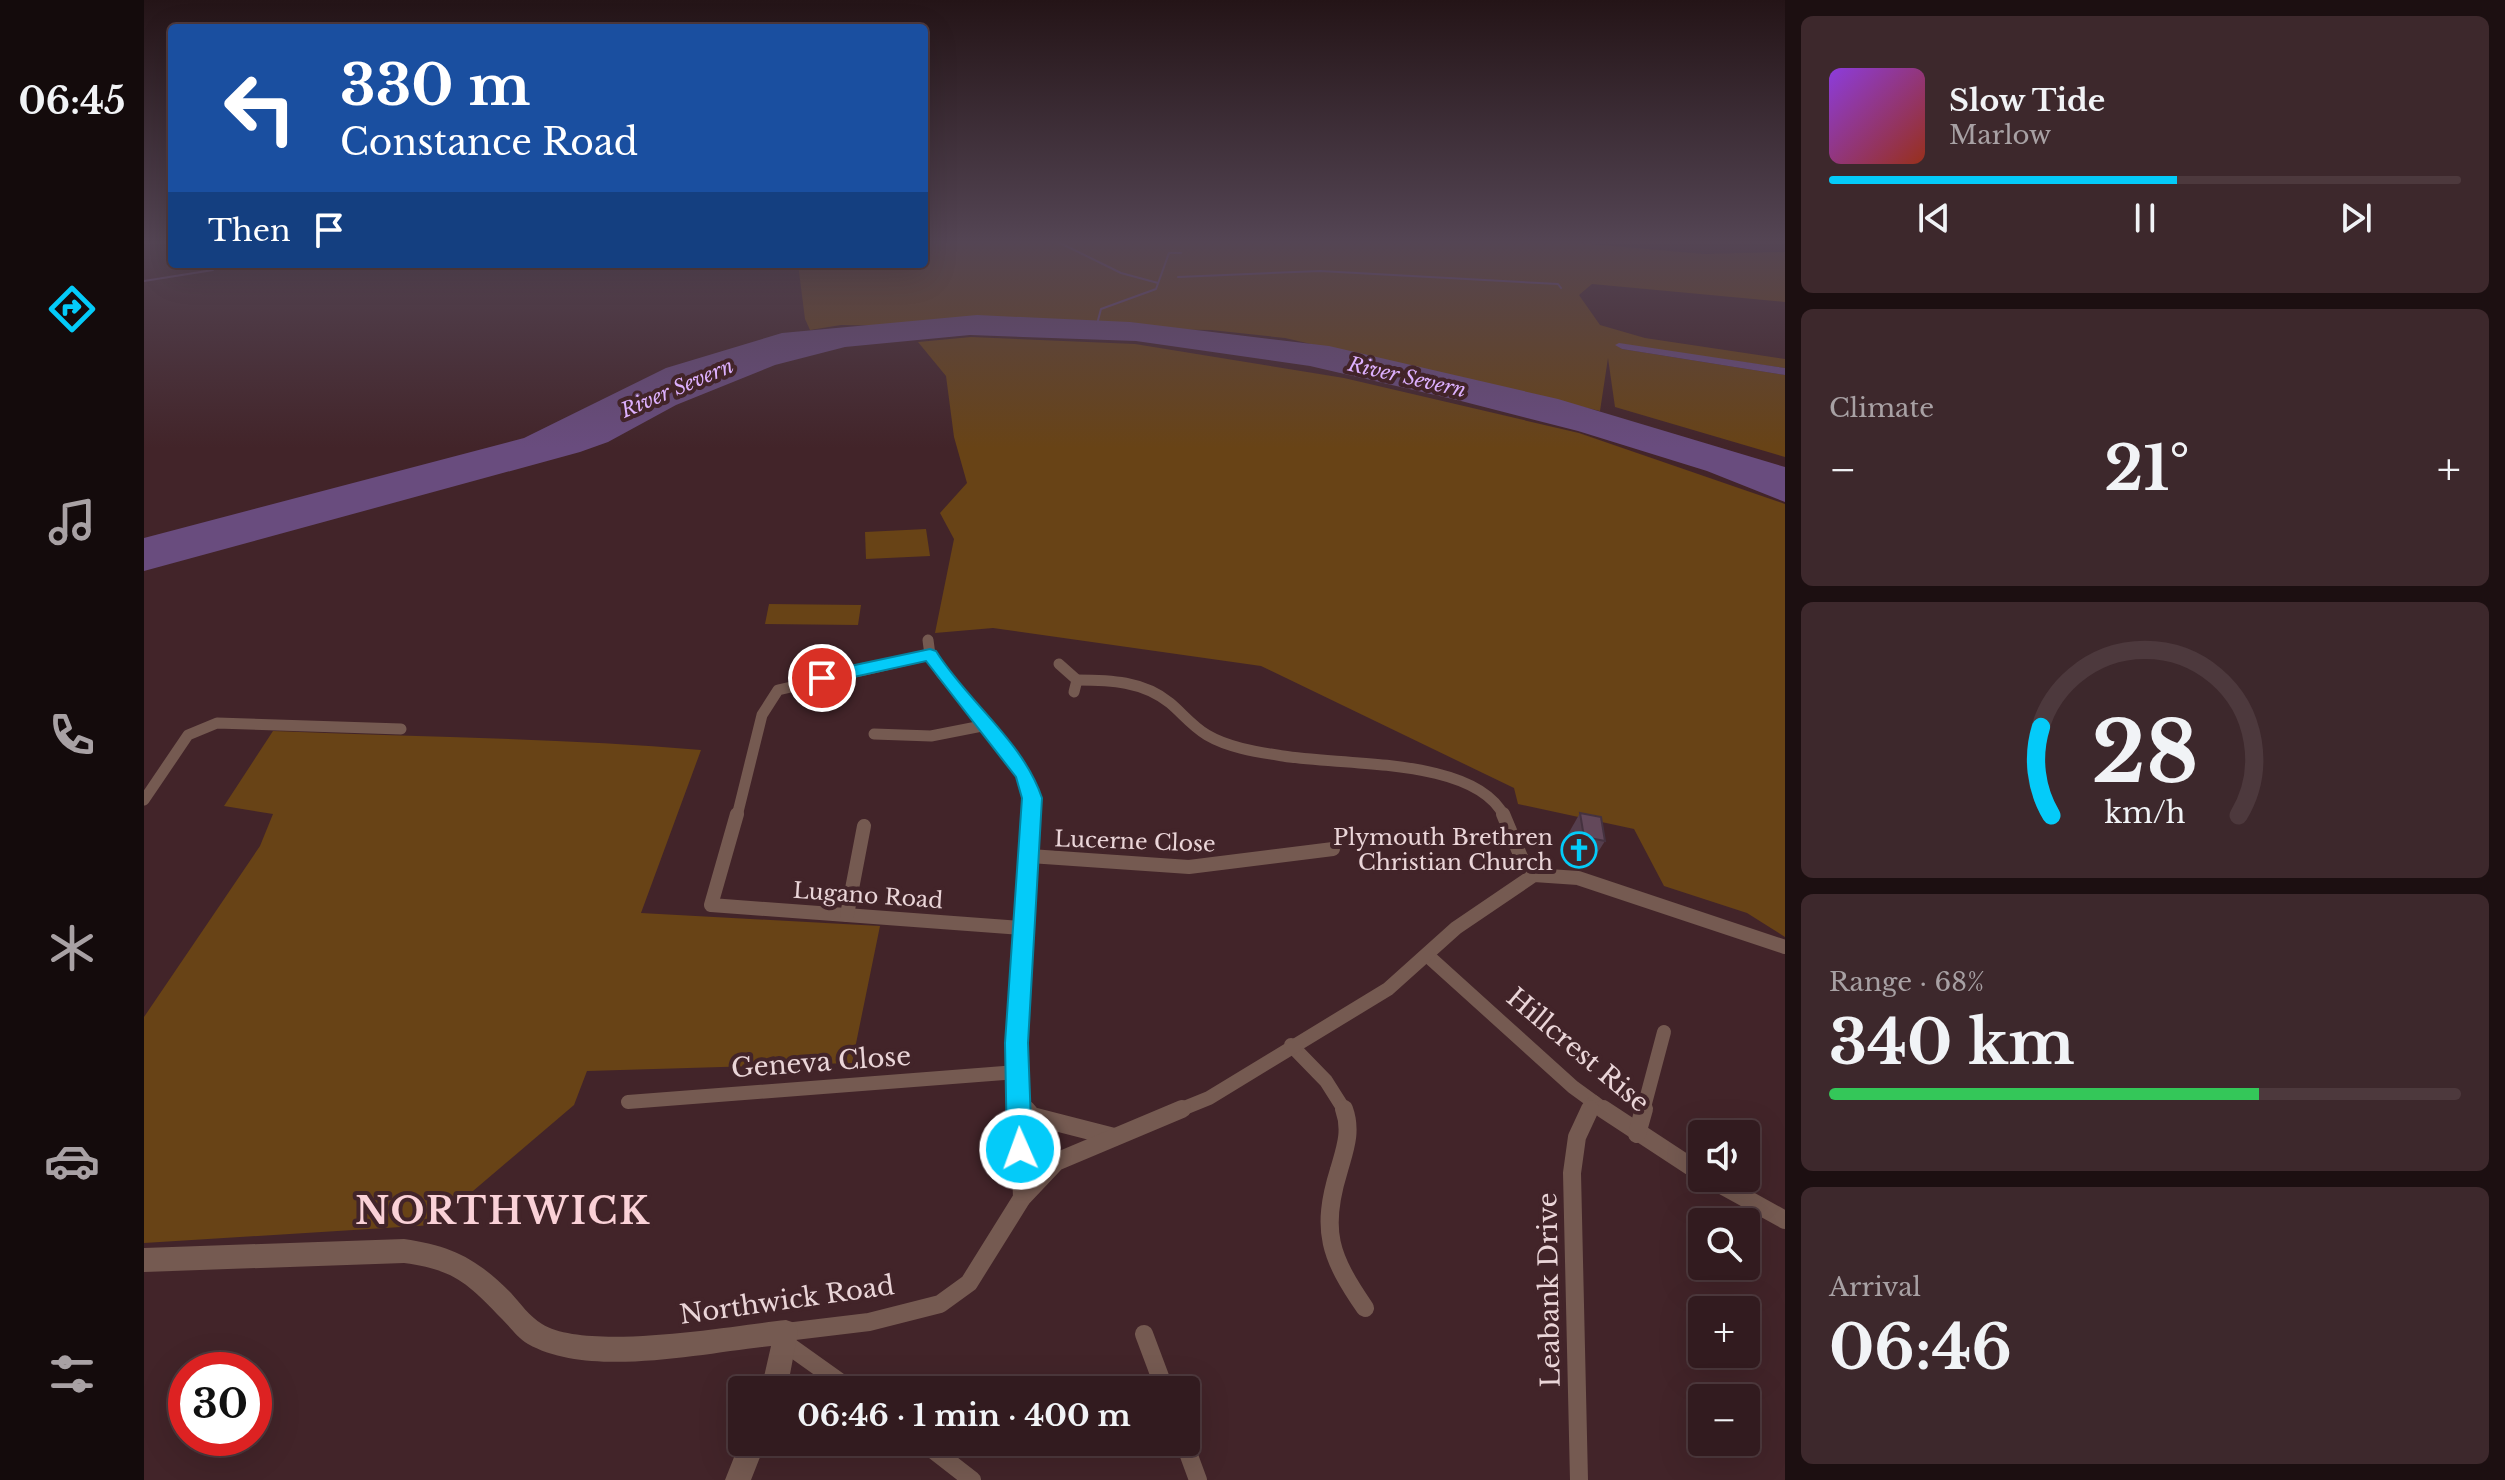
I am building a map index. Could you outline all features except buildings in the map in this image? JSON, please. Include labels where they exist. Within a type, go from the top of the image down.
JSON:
[{"type":"street","name":"Lugano Road","points":[[987,725],[941,673],[929,647],[778,690],[762,715],[753,760],[711,905],[1021,928]]},
{"type":"street","points":[[1059,664],[1075,686],[1106,680],[1148,689],[1174,706],[1202,734],[1229,744],[1287,756],[1447,774],[1467,781],[1497,799],[1506,815],[1513,848],[1534,875],[1578,878],[1785,947]]},
{"type":"street","points":[[144,800],[188,735],[217,723],[401,729]]},
{"type":"street","points":[[874,734],[931,736],[987,725],[1025,774],[1032,798],[1030,856],[1021,928],[1017,1072],[1022,1198]]},
{"type":"street","points":[[847,915],[864,826]]},
{"type":"street","name":"Lucerne Close","points":[[1030,856],[1189,867],[1333,849]]},
{"type":"street","name":"Northwick Road","points":[[144,1260],[404,1251],[442,1255],[470,1269],[534,1334],[569,1348],[639,1347],[785,1337],[869,1322],[940,1304],[969,1283],[1022,1198],[1056,1162],[1149,1126],[1209,1098],[1291,1045],[1388,989],[1456,928],[1534,875]]},
{"type":"street","name":"Hillcrest Rise","points":[[1428,956],[1594,1102],[1637,1134],[1688,1165]]},
{"type":"street","points":[[1637,1134],[1664,1032]]},
{"type":"street","points":[[1291,1045],[1339,1099],[1348,1123],[1346,1146],[1329,1206],[1326,1233],[1331,1259],[1365,1308]]},
{"type":"street","name":"Geneva Close","points":[[628,1102],[1017,1072]]},
{"type":"street","points":[[1018,1101],[1032,1116],[1114,1137]]},
{"type":"street","name":"Leabank Drive","points":[[1579,1480],[1572,1173],[1577,1137],[1594,1102]]},
{"type":"street","points":[[1734,1192],[1785,1220]]},
{"type":"street","points":[[1144,1334],[1160,1376]]},
{"type":"street","points":[[777,1376],[785,1337],[834,1376]]},
{"type":"street","points":[[738,1480],[747,1456]]},
{"type":"street","points":[[941,1456],[972,1480]]},
{"type":"street","points":[[1189,1456],[1198,1480]]},
{"type":"shaded area","points":[[804,310],[1590,310],[1600,325],[1645,338],[1785,359],[1785,368],[1616,345],[1622,349],[1785,375],[1785,457],[1615,407],[1608,358],[1600,411],[1285,338],[1211,330],[841,325],[810,330]]},
{"type":"shaded area","points":[[971,337],[1135,344],[1344,378],[1579,433],[1785,504],[1785,937],[1747,913],[1664,886],[1634,829],[1518,804],[1514,788],[1261,666],[993,628],[935,633],[954,539],[940,513],[967,483],[954,437],[946,376],[918,342]]},
{"type":"shaded area","points":[[926,529],[930,556],[866,559],[865,532]]},
{"type":"shaded area","points":[[769,604],[861,605],[858,625],[765,624]]},
{"type":"shaded area","points":[[273,731],[540,740],[701,750],[641,913],[880,926],[852,1063],[587,1071],[574,1105],[433,1225],[144,1243],[144,1017],[260,846],[273,814],[224,806]]},
{"type":"water","name":"River Severn","points":[[977,315],[1130,322],[1329,346],[1558,399],[1785,467],[1785,502],[1707,471],[1578,431],[1310,366],[1136,341],[970,335],[845,347],[775,365],[676,405],[608,442],[580,452],[144,571],[144,538],[524,438],[666,368],[782,333]]},
{"type":"water","points":[[1619,343],[1785,368],[1785,375],[1622,349],[1615,345]]},
{"type":"waterway","points":[[1097,324],[1101,310]]},
{"type":"place","name":"Plymouth Brethren Christian Church","points":[[1579,850]]},
{"type":"district","name":"NORTHWICK","points":[[503,1211]]},
{"type":"route","points":[[822,678],[930,655],[941,673],[1025,774],[1032,798],[1030,856],[1022,921],[1017,1043],[1020,1149]]}]
